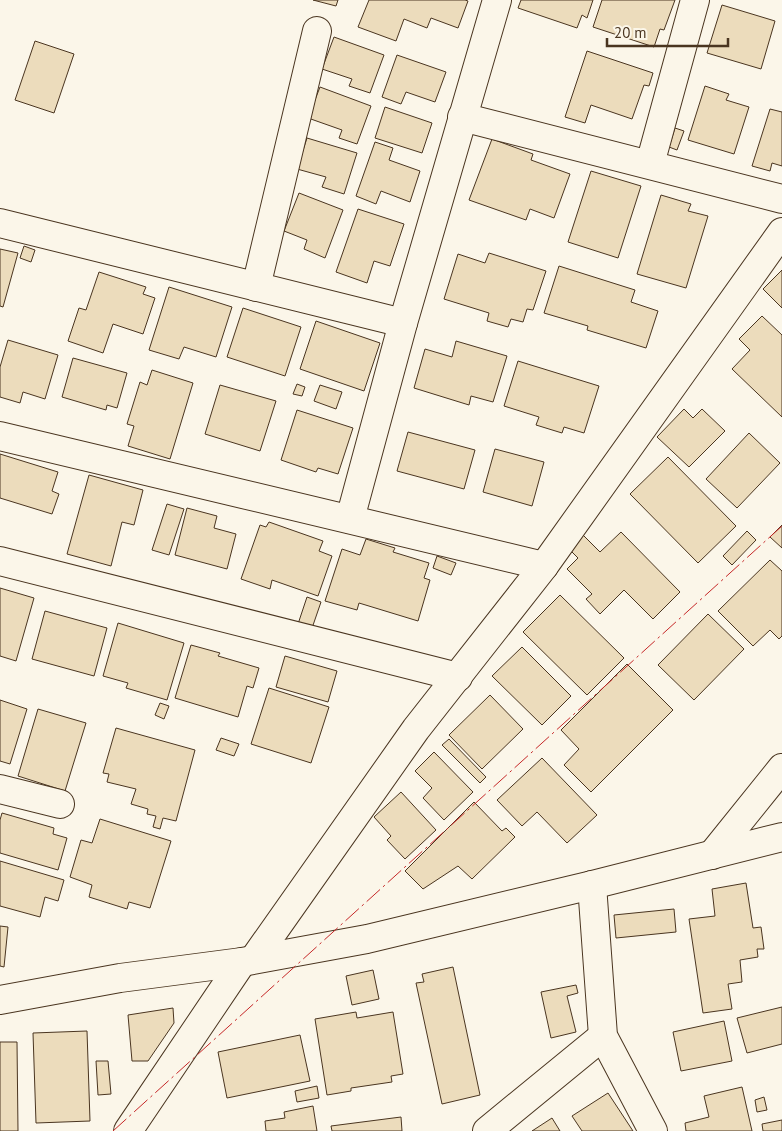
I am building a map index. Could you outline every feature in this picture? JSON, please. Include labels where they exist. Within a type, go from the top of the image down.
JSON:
[{"type":"street","points":[[350,519],[403,323],[497,0]]},
{"type":"street","points":[[650,164],[695,0]]},
{"type":"street","points":[[256,286],[317,31]]},
{"type":"street","points":[[462,117],[782,199]]},
{"type":"street","points":[[0,223],[403,323]]},
{"type":"street","points":[[128,1131],[248,960],[416,730],[544,566],[782,232]]},
{"type":"street","points":[[0,436],[544,566]]},
{"type":"street","points":[[0,561],[458,677]]},
{"type":"street","points":[[712,855],[782,768]]},
{"type":"street","points":[[0,789],[60,804]]},
{"type":"street","points":[[0,1000],[120,978],[248,960],[367,939],[782,837]]},
{"type":"street","points":[[592,885],[603,1036],[653,1131]]},
{"type":"street","points":[[487,1131],[603,1036]]},
{"type":"building","points":[[313,0],[338,0],[336,6]]},
{"type":"building","points":[[369,0],[468,1],[458,28],[431,18],[427,28],[404,19],[396,41],[358,27]]},
{"type":"building","points":[[521,0],[593,0],[587,18],[582,15],[577,28],[518,8]]},
{"type":"building","points":[[602,0],[675,0],[664,30],[660,29],[654,47],[593,27]]},
{"type":"building","points":[[722,5],[775,21],[761,69],[707,53]]},
{"type":"building","points":[[334,37],[384,55],[370,93],[349,86],[352,79],[322,69]]},
{"type":"building","points":[[35,41],[74,54],[54,113],[15,100]]},
{"type":"building","points":[[587,51],[653,73],[649,86],[644,85],[632,119],[591,105],[585,123],[565,117]]},
{"type":"building","points":[[397,55],[446,72],[435,102],[406,92],[401,104],[382,97]]},
{"type":"building","points":[[705,86],[729,94],[726,100],[749,107],[734,154],[688,140]]},
{"type":"building","points":[[320,87],[371,106],[357,144],[339,138],[342,130],[308,118]]},
{"type":"building","points":[[385,107],[432,123],[422,153],[375,138]]},
{"type":"building","points":[[770,109],[782,112],[782,166],[772,163],[770,171],[752,166]]},
{"type":"building","points":[[675,128],[684,131],[677,150],[669,147]]},
{"type":"building","points":[[307,138],[357,153],[344,194],[322,187],[326,177],[297,169]]},
{"type":"building","points":[[492,139],[533,154],[531,160],[570,174],[554,218],[530,209],[526,220],[469,200]]},
{"type":"building","points":[[375,142],[393,148],[389,160],[420,171],[410,202],[381,191],[376,204],[356,196]]},
{"type":"building","points":[[591,171],[641,186],[618,258],[568,242]]},
{"type":"building","points":[[299,193],[343,210],[325,258],[304,249],[307,240],[284,231]]},
{"type":"building","points":[[661,195],[691,204],[688,211],[708,216],[686,288],[637,274]]},
{"type":"building","points":[[358,209],[404,224],[390,266],[374,261],[367,283],[336,272]]},
{"type":"building","points":[[24,246],[35,250],[31,262],[20,258]]},
{"type":"building","points":[[0,249],[18,253],[3,307],[0,306]]},
{"type":"building","points":[[489,253],[546,271],[533,310],[527,309],[523,322],[511,319],[508,327],[487,321],[489,313],[444,299],[458,254],[485,263]]},
{"type":"building","points":[[559,266],[635,290],[631,302],[658,311],[646,348],[587,330],[588,326],[544,313]]},
{"type":"building","points":[[782,270],[782,308],[763,289]]},
{"type":"building","points":[[99,272],[146,287],[143,294],[155,298],[143,334],[113,324],[103,353],[68,341],[79,308],[86,310]]},
{"type":"building","points":[[169,287],[232,307],[216,357],[184,347],[179,359],[149,350]]},
{"type":"building","points":[[243,308],[301,327],[285,376],[227,357]]},
{"type":"building","points":[[762,316],[782,335],[782,417],[732,369],[750,350],[739,339]]},
{"type":"building","points":[[316,321],[380,343],[364,391],[300,369]]},
{"type":"building","points":[[8,340],[58,355],[45,399],[23,392],[20,403],[0,397],[0,367]]},
{"type":"building","points":[[456,341],[507,356],[493,402],[471,396],[469,405],[414,388],[425,349],[452,357]]},
{"type":"building","points":[[73,358],[127,373],[117,408],[107,405],[106,410],[62,397]]},
{"type":"building","points":[[518,361],[599,386],[584,433],[564,427],[562,433],[536,425],[539,417],[504,406]]},
{"type":"building","points":[[152,370],[193,383],[170,459],[128,446],[134,426],[127,424],[140,382],[147,385]]},
{"type":"building","points":[[297,384],[305,387],[302,396],[293,394]]},
{"type":"building","points":[[220,385],[276,401],[260,451],[205,434]]},
{"type":"building","points":[[320,385],[342,392],[336,409],[314,401]]},
{"type":"building","points":[[684,409],[693,418],[702,409],[725,431],[689,467],[657,437]]},
{"type":"building","points":[[297,410],[353,428],[338,474],[318,468],[316,472],[281,460]]},
{"type":"building","points":[[408,432],[475,450],[464,489],[397,471]]},
{"type":"building","points":[[749,433],[780,463],[737,508],[706,479]]},
{"type":"building","points":[[495,449],[544,462],[532,506],[483,492]]},
{"type":"building","points":[[0,454],[58,472],[52,491],[59,494],[52,514],[0,498]]},
{"type":"building","points":[[668,457],[736,526],[698,563],[630,494]]},
{"type":"building","points":[[89,475],[143,490],[134,525],[122,522],[111,566],[67,554]]},
{"type":"building","points":[[167,504],[184,509],[169,555],[152,550]]},
{"type":"building","points":[[187,508],[217,516],[214,528],[236,534],[227,569],[175,555]]},
{"type":"building","points":[[269,522],[323,541],[319,551],[332,556],[318,596],[272,580],[270,589],[241,579],[260,525],[266,527]]},
{"type":"building","points":[[782,525],[782,548],[770,537]]},
{"type":"building","points":[[747,531],[756,540],[732,565],[723,556]]},
{"type":"building","points":[[621,532],[680,592],[653,619],[624,590],[600,614],[586,599],[592,594],[567,569],[578,558],[568,548],[583,535],[600,552]]},
{"type":"building","points":[[366,539],[395,548],[393,552],[429,563],[424,578],[430,580],[418,621],[359,603],[357,610],[325,601],[342,549],[360,555]]},
{"type":"building","points":[[437,556],[456,563],[451,575],[433,568]]},
{"type":"building","points":[[770,560],[782,571],[782,636],[779,639],[770,630],[753,646],[718,611]]},
{"type":"building","points":[[0,588],[34,598],[16,661],[0,656]]},
{"type":"building","points":[[560,595],[624,658],[587,695],[523,632]]},
{"type":"building","points":[[307,597],[321,602],[310,634],[296,630]]},
{"type":"building","points":[[45,611],[107,628],[94,676],[32,659]]},
{"type":"building","points":[[708,614],[744,649],[694,700],[658,665]]},
{"type":"building","points":[[118,623],[184,643],[167,700],[126,688],[128,683],[103,676]]},
{"type":"building","points":[[191,645],[220,653],[218,656],[259,668],[253,688],[247,686],[238,717],[175,698]]},
{"type":"building","points":[[522,647],[571,696],[542,725],[492,676]]},
{"type":"building","points":[[285,656],[337,671],[328,702],[276,687]]},
{"type":"building","points":[[627,664],[673,710],[591,792],[564,765],[579,749],[561,730]]},
{"type":"building","points":[[269,688],[329,707],[311,763],[251,744]]},
{"type":"building","points":[[490,695],[523,729],[482,769],[449,735]]},
{"type":"building","points":[[0,700],[27,709],[10,764],[0,761]]},
{"type":"building","points":[[160,703],[169,706],[164,719],[155,715]]},
{"type":"building","points":[[38,709],[86,723],[65,791],[18,776]]},
{"type":"building","points":[[116,728],[195,750],[176,821],[163,818],[160,829],[153,827],[156,816],[147,814],[148,809],[131,804],[136,789],[107,782],[109,774],[103,773]]},
{"type":"building","points":[[221,738],[239,744],[234,756],[216,750]]},
{"type":"building","points":[[449,739],[486,777],[480,783],[442,745]]},
{"type":"building","points":[[434,752],[473,792],[444,820],[423,798],[432,788],[415,771]]},
{"type":"building","points":[[542,758],[597,815],[567,843],[537,812],[522,826],[497,800]]},
{"type":"building","points":[[401,792],[436,830],[405,859],[387,840],[391,836],[374,817]]},
{"type":"building","points":[[474,802],[502,831],[506,828],[515,837],[472,879],[458,866],[423,889],[405,871]]},
{"type":"building","points":[[2,813],[54,828],[53,834],[67,838],[58,870],[0,853],[0,820]]},
{"type":"building","points":[[100,819],[171,841],[150,908],[129,902],[127,909],[89,897],[92,885],[70,877],[81,840],[92,843]]},
{"type":"building","points":[[0,861],[64,880],[58,901],[45,897],[40,917],[0,906]]},
{"type":"building","points":[[746,883],[753,928],[761,927],[764,949],[757,949],[758,957],[740,960],[742,982],[728,984],[732,1009],[703,1013],[689,919],[715,916],[712,889]]},
{"type":"building","points":[[674,909],[676,932],[616,938],[614,915]]},
{"type":"building","points":[[0,926],[8,927],[4,967],[0,966]]},
{"type":"building","points":[[453,967],[480,1095],[442,1104],[416,983],[424,982],[422,974]]},
{"type":"building","points":[[373,970],[379,999],[352,1005],[346,976]]},
{"type":"building","points":[[576,985],[578,993],[567,996],[576,1032],[551,1038],[541,992]]},
{"type":"building","points":[[782,1007],[782,1044],[747,1053],[737,1018]]},
{"type":"building","points":[[173,1008],[174,1023],[148,1061],[132,1061],[128,1015]]},
{"type":"building","points":[[356,1012],[357,1018],[393,1012],[403,1074],[391,1076],[392,1082],[351,1088],[351,1091],[327,1095],[315,1019]]},
{"type":"building","points":[[724,1021],[732,1061],[681,1071],[673,1032]]},
{"type":"building","points":[[87,1031],[90,1121],[36,1123],[33,1033]]},
{"type":"building","points":[[300,1035],[310,1081],[227,1098],[218,1052]]},
{"type":"building","points":[[0,1042],[17,1042],[18,1131],[0,1131]]},
{"type":"building","points":[[96,1061],[108,1061],[111,1094],[98,1095]]},
{"type":"building","points":[[317,1086],[319,1098],[297,1102],[295,1091]]},
{"type":"building","points":[[742,1087],[752,1131],[686,1131],[685,1123],[709,1117],[704,1096]]},
{"type":"building","points":[[608,1093],[633,1131],[582,1131],[572,1116]]},
{"type":"building","points":[[764,1097],[767,1110],[757,1112],[755,1100]]},
{"type":"building","points":[[313,1106],[317,1131],[266,1131],[265,1121],[285,1118],[284,1112]]},
{"type":"building","points":[[401,1117],[402,1131],[332,1131],[331,1126]]},
{"type":"building","points":[[552,1118],[560,1131],[532,1131]]},
{"type":"building","points":[[782,1120],[782,1131],[763,1131],[762,1124]]},
{"type":"power","points":[[113,1131],[782,526]]}]
